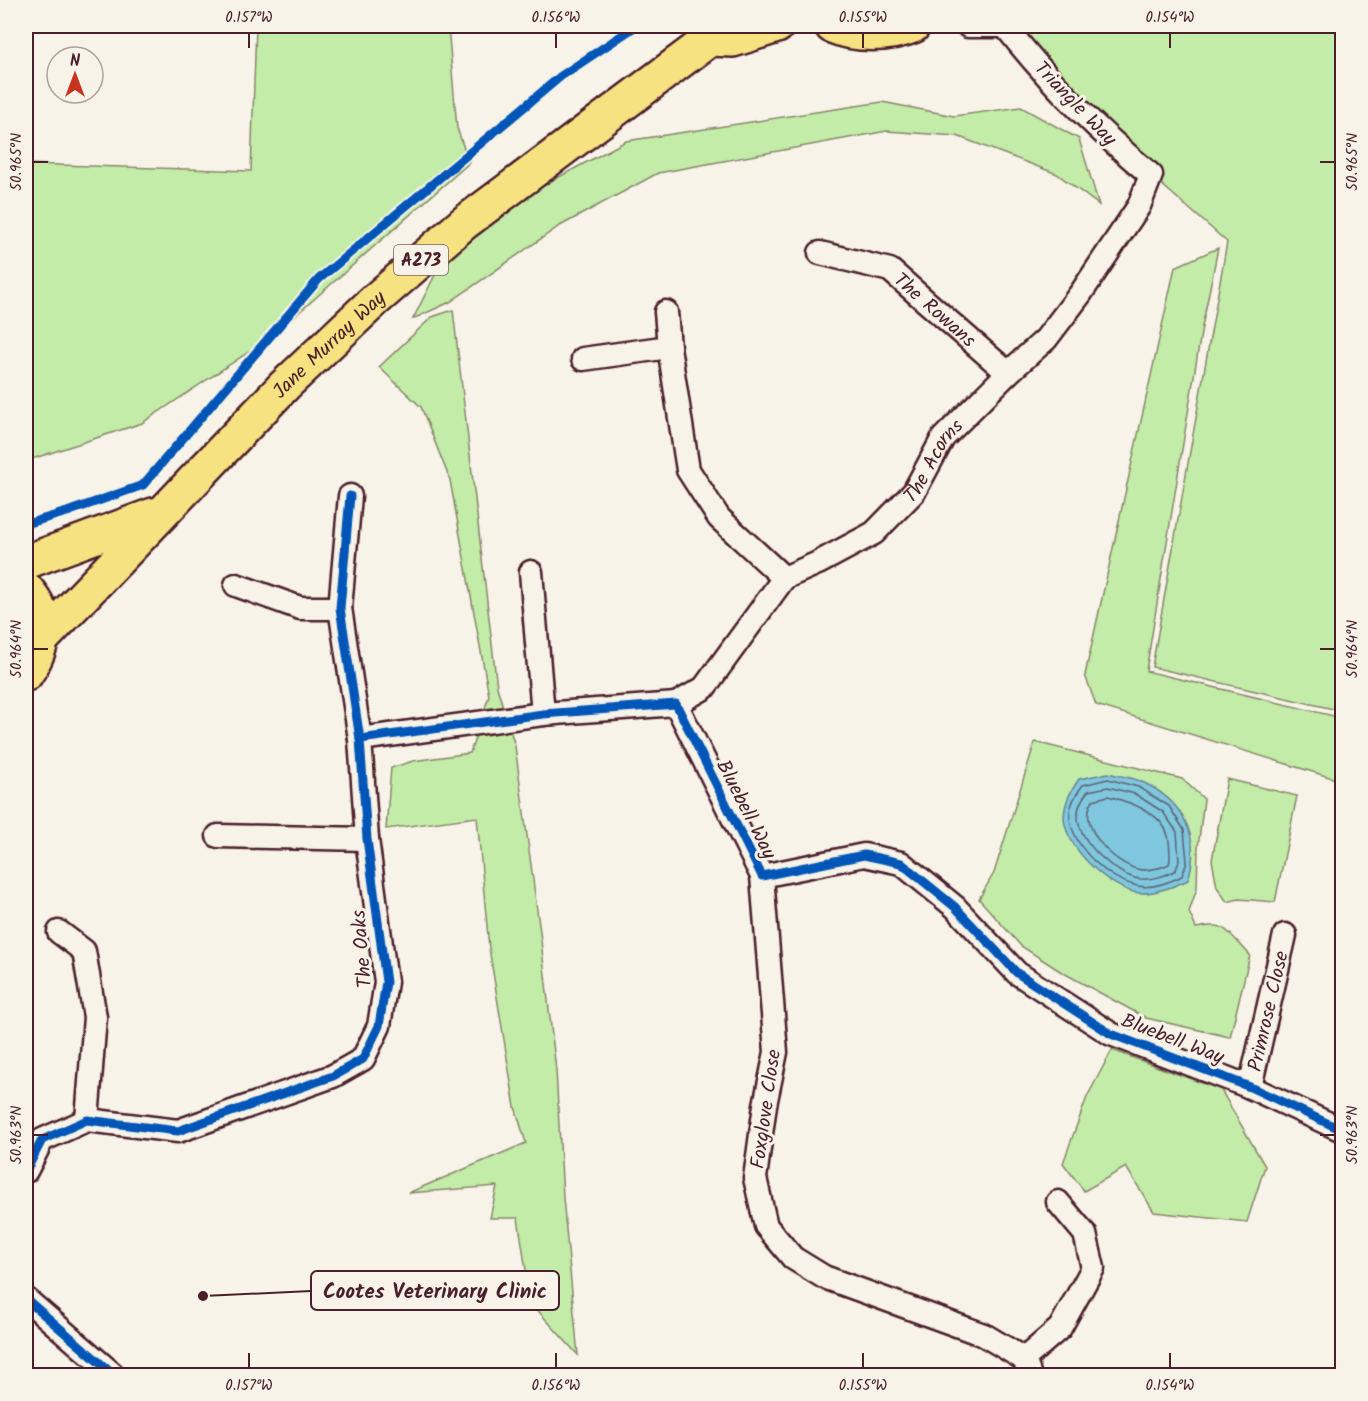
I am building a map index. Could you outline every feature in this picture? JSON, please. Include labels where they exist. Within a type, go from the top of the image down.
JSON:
[{"type":"main road","name":"A273","points":[[712,32],[733,40],[777,26]]},
{"type":"main road","points":[[832,26],[871,34],[913,26]]},
{"type":"main road","name":"Jane Murray Way","points":[[43,638],[160,513],[285,385],[374,301],[464,223],[712,32]]},
{"type":"main road","name":"Jane Murray Way","points":[[26,562],[160,513]]},
{"type":"main road","points":[[26,589],[33,597],[42,616],[43,638],[37,658],[26,674]]},
{"type":"street","name":"Triangle Way","points":[[968,26],[1005,26],[1036,64],[1109,140],[1151,175]]},
{"type":"street","name":"The Acorns","points":[[784,578],[874,533],[914,492],[944,438],[1008,373],[1046,339],[1081,293],[1139,206],[1151,175]]},
{"type":"street","name":"The Rowans","points":[[820,254],[890,270],[1008,373]]},
{"type":"street","points":[[360,739],[543,714],[676,704],[704,688],[784,578],[719,518],[688,470],[669,347],[666,312]]},
{"type":"street","points":[[583,358],[669,347]]},
{"type":"street","name":"The Oaks","points":[[87,1120],[178,1131],[333,1076],[363,1059],[379,1026],[386,982],[367,839],[360,739],[340,608],[350,496]]},
{"type":"street","points":[[531,572],[543,714]]},
{"type":"street","points":[[236,585],[300,608],[340,608]]},
{"type":"street","name":"Bluebell Way","points":[[676,704],[762,876],[864,855],[901,863],[955,907],[1017,973],[1111,1034],[1250,1087],[1342,1130]]},
{"type":"street","points":[[218,836],[367,839]]},
{"type":"street","name":"Foxglove Close","points":[[762,876],[776,1052],[754,1178],[766,1226],[793,1258],[824,1276],[984,1335],[1027,1367],[1060,1328],[1093,1268],[1085,1234],[1058,1202]]},
{"type":"street","points":[[26,1171],[34,1134],[87,1120],[95,1017],[84,951],[59,932]]},
{"type":"street","name":"Primrose Close","points":[[1250,1087],[1285,934]]},
{"type":"street","points":[[26,1299],[116,1376]]},
{"type":"green space","points":[[256,26],[448,26],[457,128],[469,163],[271,337],[142,423],[26,461],[26,164],[251,171]]},
{"type":"green space","points":[[1005,26],[1342,26],[1342,711],[1152,667],[1227,242],[1151,175]]},
{"type":"green space","points":[[882,102],[954,116],[1021,107],[1079,139],[1099,205],[1057,174],[957,136],[887,131],[658,173],[558,227],[450,302],[413,319],[444,257],[544,185],[626,141]]},
{"type":"green space","points":[[1218,248],[1202,327],[1146,671],[1342,718],[1342,781],[1096,705],[1085,675],[1175,267]]},
{"type":"green space","points":[[453,310],[497,687],[515,746],[540,932],[556,1070],[563,1198],[578,1355],[531,1303],[518,1218],[490,1218],[497,1186],[408,1193],[526,1143],[515,1107],[489,948],[477,817],[386,829],[391,768],[413,761],[470,753],[489,696],[450,480],[421,407],[379,367],[432,317]]},
{"type":"green space","points":[[1035,742],[1182,779],[1204,799],[1198,848],[1197,888],[1189,912],[1196,928],[1221,927],[1250,955],[1230,1037],[1146,1018],[1060,971],[1021,946],[979,899],[994,873]]},
{"type":"green space","points":[[1227,779],[1297,796],[1275,902],[1239,899],[1227,902],[1217,887],[1212,860]]},
{"type":"green space","points":[[1112,1050],[1221,1090],[1265,1166],[1247,1222],[1154,1212],[1126,1167],[1084,1191],[1063,1163],[1087,1097]]},
{"type":"water","points":[[1108,773],[1140,781],[1167,798],[1177,809],[1190,834],[1192,864],[1188,880],[1158,891],[1139,893],[1127,890],[1103,876],[1072,842],[1064,818],[1071,792],[1079,779]]},
{"type":"cycle path","points":[[26,524],[143,485],[319,279],[561,76],[636,26]]},
{"type":"cycle path","points":[[26,1171],[42,1140],[87,1120],[178,1131],[333,1076],[363,1059],[379,1026],[386,982],[367,839],[360,739],[340,608],[350,496]]},
{"type":"cycle path","points":[[360,739],[543,714],[676,704],[762,876],[864,855],[901,863],[955,907],[1017,973],[1111,1034],[1250,1087],[1342,1130]]},
{"type":"cycle path","points":[[26,1299],[115,1376]]},
{"type":"place","name":"Cootes Veterinary Clinic","points":[[203,1296]]}]
